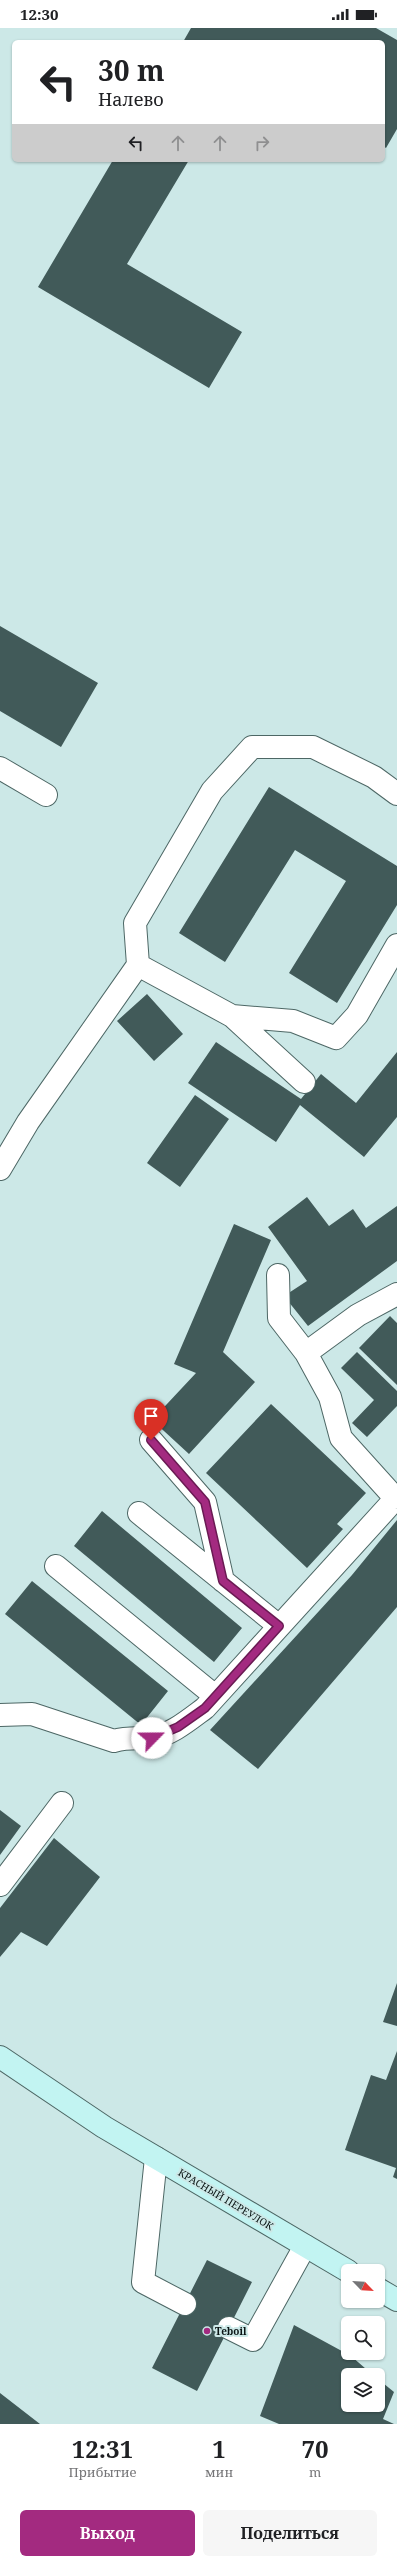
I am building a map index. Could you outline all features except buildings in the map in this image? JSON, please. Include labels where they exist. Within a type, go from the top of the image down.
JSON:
[{"type":"main road","name":"КРАСНЫЙ ПЕРЕУЛОК","points":[[0,2057],[104,2127],[341,2267]]},
{"type":"main road","points":[[385,2293],[397,2300]]},
{"type":"lane","points":[[0,1169],[28,1122],[138,965],[135,923],[212,791],[252,747],[313,747],[374,777],[397,794]]},
{"type":"lane","points":[[0,768],[46,795]]},
{"type":"lane","points":[[232,1016],[292,1021],[336,1038],[357,1015],[397,945]]},
{"type":"lane","points":[[138,965],[232,1016],[304,1082]]},
{"type":"lane","points":[[0,1715],[32,1714],[114,1741],[126,1737],[152,1738],[178,1727],[205,1708],[396,1498],[341,1438],[330,1397],[306,1353],[278,1318],[278,1275]]},
{"type":"lane","points":[[306,1353],[358,1315],[397,1294]]},
{"type":"lane","points":[[151,1440],[205,1502],[223,1581]]},
{"type":"lane","points":[[139,1514],[279,1626]]},
{"type":"lane","points":[[56,1566],[215,1696]]},
{"type":"lane","points":[[0,1885],[62,1803]]},
{"type":"lane","points":[[156,2158],[144,2282],[185,2304]]},
{"type":"lane","points":[[229,2328],[253,2340],[305,2246]]},
{"type":"place","name":"Teboil","points":[[207,2331]]},
{"type":"route","points":[[151,1440],[205,1502],[223,1581],[279,1626],[205,1708],[178,1727],[152,1738]]}]
